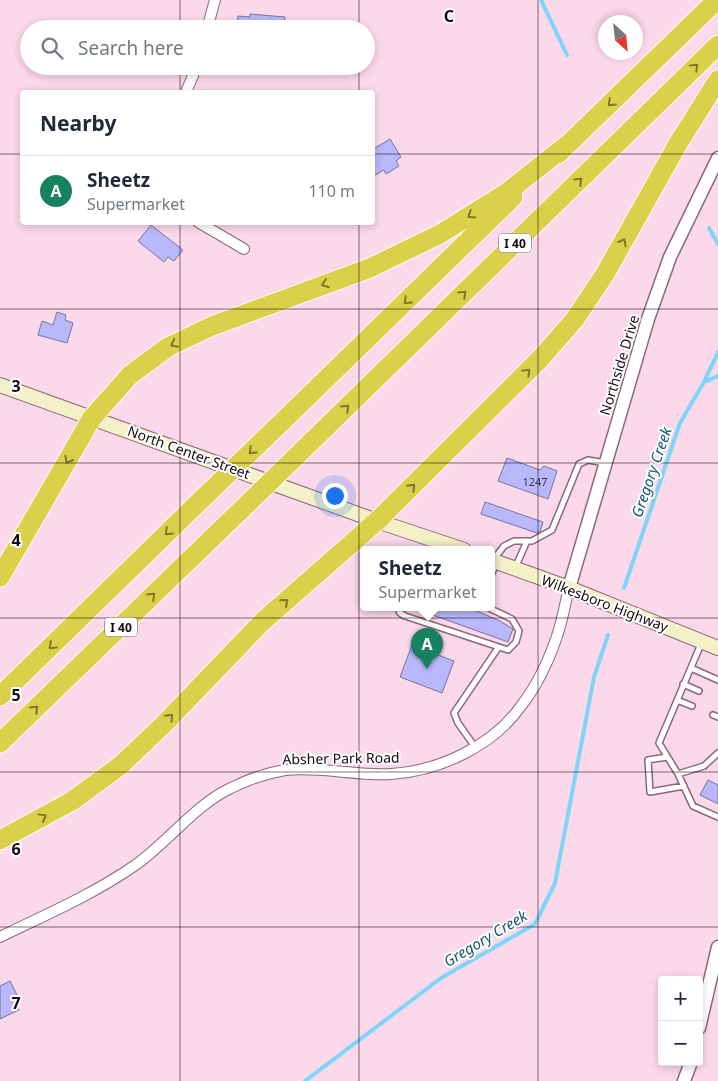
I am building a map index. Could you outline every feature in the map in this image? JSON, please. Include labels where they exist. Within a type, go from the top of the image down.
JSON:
[{"type":"highway","name":"I 40","points":[[0,696],[717,0]]},
{"type":"highway","name":"I 40","points":[[0,743],[718,45]]},
{"type":"highway","points":[[0,840],[72,801],[121,765],[165,723],[262,622],[377,521],[540,359],[575,319],[605,274],[679,142],[718,80]]},
{"type":"highway","points":[[0,577],[92,418],[130,375],[168,346],[212,326],[370,268],[440,234],[506,193],[567,145]]},
{"type":"main road","name":"North Center Street","points":[[0,385],[377,521]]},
{"type":"main road","points":[[377,521],[452,546]]},
{"type":"main road","name":"Wilkesboro Highway","points":[[495,565],[515,569],[569,588],[718,648]]},
{"type":"street","points":[[209,20],[214,0]]},
{"type":"street","points":[[187,90],[193,75]]},
{"type":"street","name":"Northside Drive","points":[[569,588],[648,319],[670,257],[718,158]]},
{"type":"street","points":[[203,225],[244,249]]},
{"type":"street","name":"Absher Park Road","points":[[0,937],[110,882],[169,838],[208,801],[230,788],[258,777],[285,770],[390,774],[420,770],[455,758],[475,748],[503,727],[521,706],[541,673],[556,638],[569,588]]},
{"type":"street","points":[[701,1021],[718,947]]},
{"type":"street","points":[[684,1081],[690,1066]]},
{"type":"lane","points":[[495,562],[504,546],[514,541],[527,541],[538,538],[552,530],[579,464],[588,460],[606,463]]},
{"type":"lane","points":[[515,569],[527,541]]},
{"type":"lane","points":[[400,611],[405,616],[508,650],[516,642],[519,631],[512,619],[495,611]]},
{"type":"lane","points":[[702,641],[658,744],[678,774],[693,806],[718,818]]},
{"type":"lane","points":[[475,748],[458,723],[454,713],[498,648]]},
{"type":"lane","points":[[691,668],[718,680]]},
{"type":"lane","points":[[683,684],[699,691]]},
{"type":"lane","points":[[677,700],[692,706]]},
{"type":"lane","points":[[678,774],[704,766],[718,753]]},
{"type":"lane","points":[[667,757],[648,760],[650,792],[684,786]]},
{"type":"building","points":[[250,14],[285,17],[285,20],[238,20],[238,16],[250,17]]},
{"type":"building","points":[[390,139],[401,157],[396,161],[399,166],[386,174],[384,170],[375,175],[375,148]]},
{"type":"building","points":[[151,225],[183,250],[174,261],[168,257],[164,262],[138,241]]},
{"type":"building","points":[[57,312],[66,315],[65,320],[73,323],[67,343],[38,335],[42,321],[53,325]]},
{"type":"building","points":[[507,458],[540,470],[544,466],[557,471],[548,499],[498,481]]},
{"type":"building","points":[[485,502],[543,522],[540,532],[537,533],[481,514]]},
{"type":"building","points":[[422,611],[477,611],[513,629],[508,642]]},
{"type":"building","points":[[413,642],[426,646],[425,650],[454,661],[442,693],[400,677]]},
{"type":"building","points":[[708,780],[718,785],[718,804],[700,795]]},
{"type":"building","points":[[10,981],[20,1001],[15,1004],[19,1010],[0,1019],[0,986]]},
{"type":"waterway","points":[[541,0],[567,55]]},
{"type":"waterway","points":[[709,228],[718,244]]},
{"type":"waterway","points":[[704,382],[718,352]]},
{"type":"waterway","name":"Gregory Creek","points":[[624,588],[680,423],[704,382],[718,376]]},
{"type":"waterway","name":"Gregory Creek","points":[[305,1081],[441,978],[535,924],[555,883],[594,677],[608,635]]},
{"type":"place","name":"Sheetz","points":[[427,669]]}]
